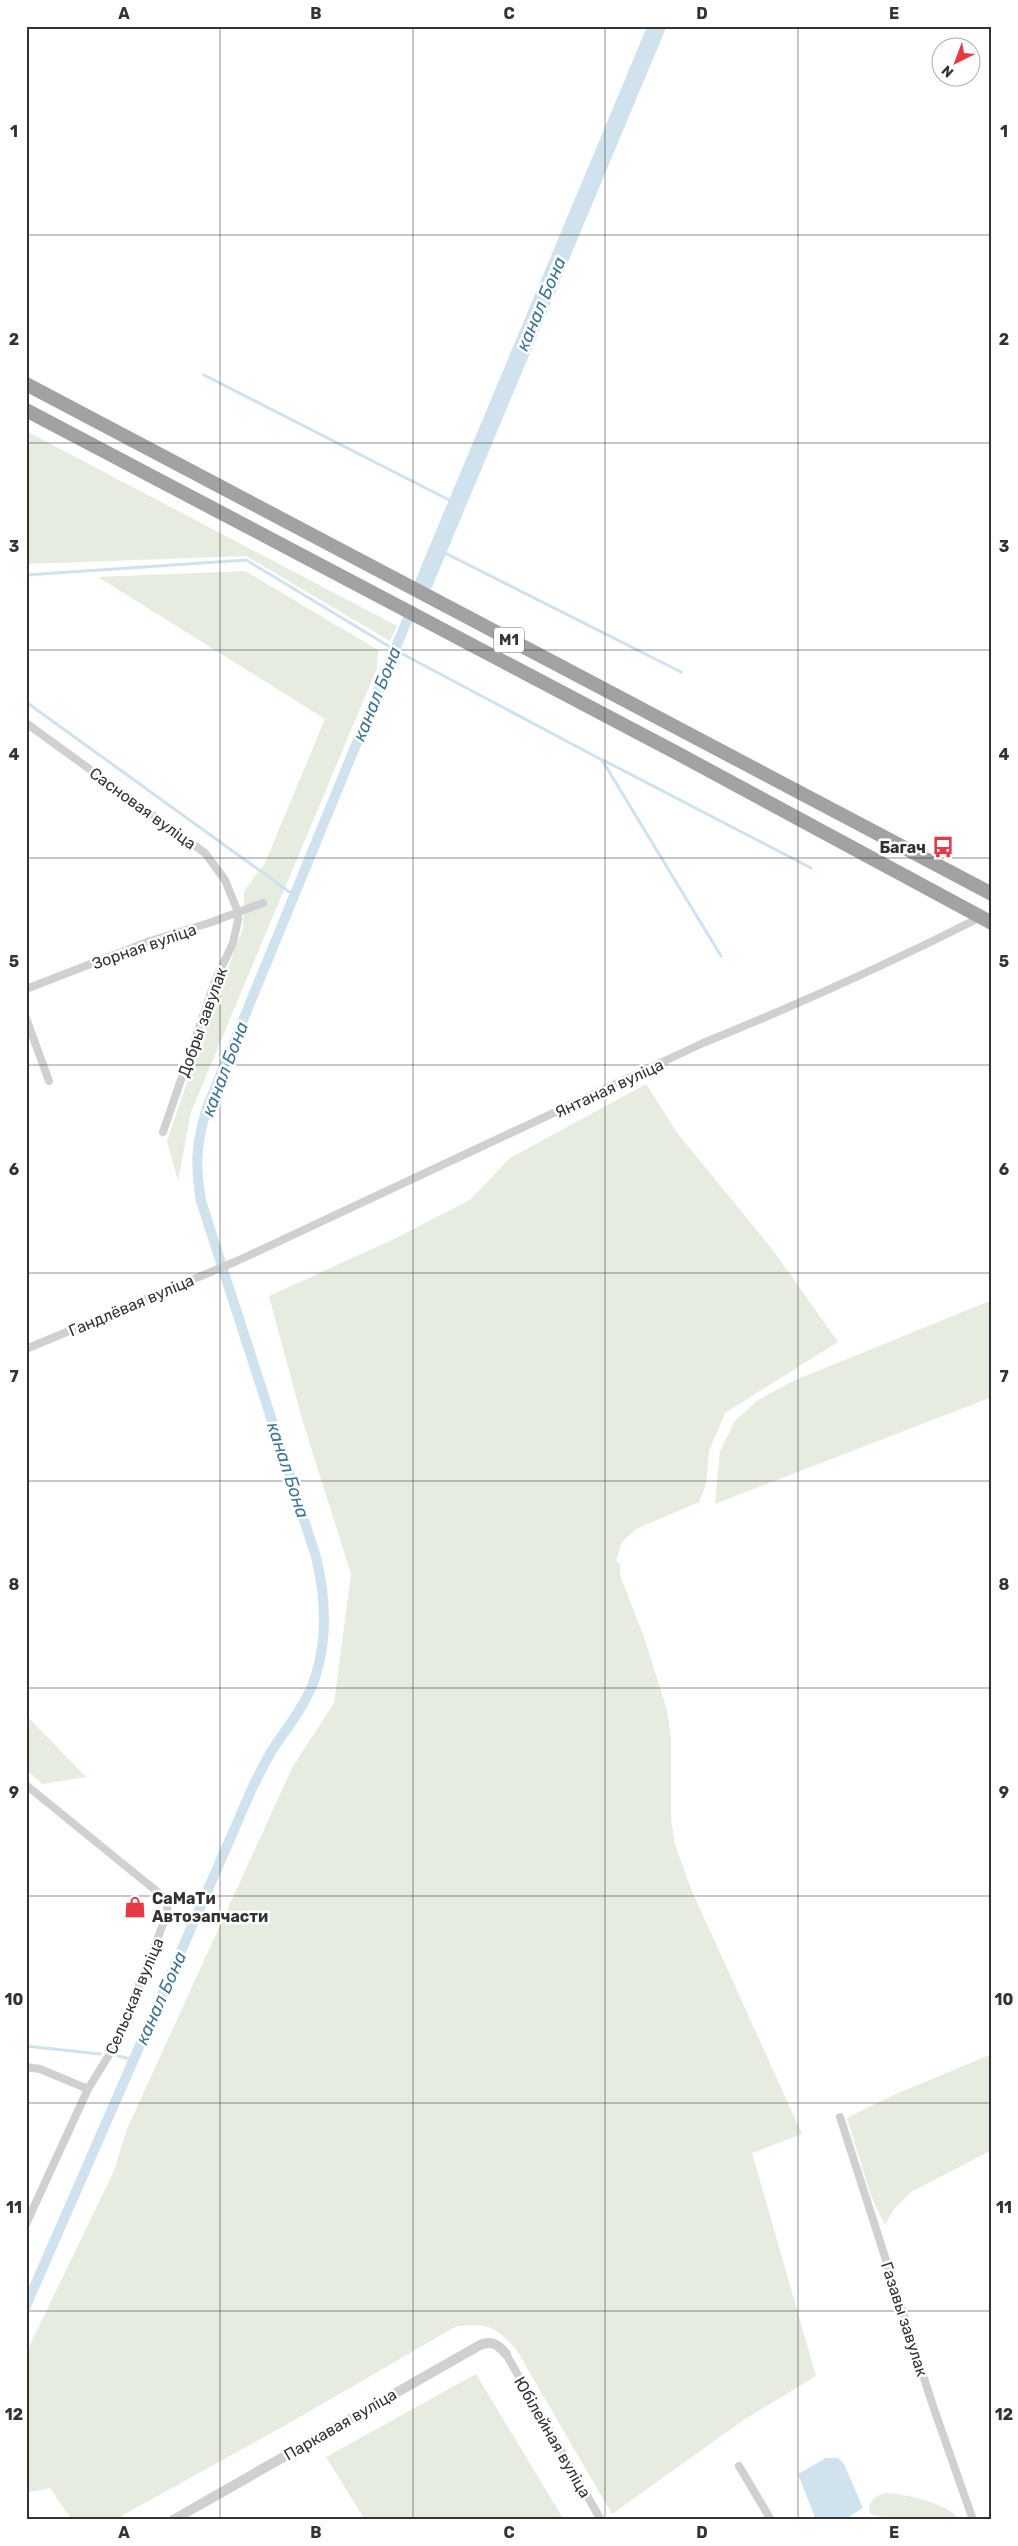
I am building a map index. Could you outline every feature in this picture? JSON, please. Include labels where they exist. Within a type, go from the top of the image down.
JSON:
[{"type":"highway","name":"М1","points":[[26,384],[992,894]]},
{"type":"highway","name":"М1","points":[[26,410],[657,743],[986,920]]},
{"type":"street","name":"Сасновая вуліца","points":[[26,724],[205,853],[225,880],[238,912]]},
{"type":"street","name":"Зорная вуліца","points":[[26,989],[150,941],[209,924],[262,903]]},
{"type":"street","name":"Добры завулак","points":[[163,1132],[215,981],[233,943],[238,912]]},
{"type":"street","name":"Янтаная вуліца","points":[[237,1261],[703,1043],[769,1017],[986,920]]},
{"type":"street","points":[[26,1018],[49,1081]]},
{"type":"street","name":"Гандлёвая вуліца","points":[[26,1349],[237,1261]]},
{"type":"street","name":"Сельская вуліца","points":[[26,1785],[164,1898],[168,1904],[166,1918],[114,2047],[88,2089]]},
{"type":"street","points":[[26,2066],[40,2069],[88,2089],[26,2224]]},
{"type":"street","name":"Газавы завулак","points":[[840,2117],[933,2406],[972,2520]]},
{"type":"street","name":"Паркавая вуліца","points":[[173,2520],[480,2345],[490,2342],[496,2344],[506,2354]]},
{"type":"street","name":"Юбілейная вуліца","points":[[506,2354],[601,2520]]},
{"type":"street","points":[[739,2466],[771,2520]]},
{"type":"shaded area","points":[[26,431],[397,626],[390,641],[246,556],[26,564]]},
{"type":"shaded area","points":[[245,571],[378,650],[377,668],[191,1112],[178,1181],[167,1141],[210,1015],[243,928],[244,891],[265,863],[325,719],[98,577]]},
{"type":"shaded area","points":[[646,1084],[678,1134],[772,1249],[838,1342],[725,1413],[709,1451],[706,1485],[699,1502],[636,1529],[622,1542],[616,1560],[620,1564],[620,1575],[645,1640],[667,1710],[671,1737],[671,1819],[675,1845],[692,1891],[802,2134],[752,2153],[816,2376],[745,2419],[612,2514],[516,2349],[502,2335],[489,2327],[475,2325],[455,2327],[291,2422],[114,2520],[72,2520],[50,2488],[26,2493],[26,2353],[114,2171],[127,2129],[292,1768],[334,1703],[351,1574],[302,1419],[269,1296],[394,1239],[470,1200],[510,1158]]},
{"type":"shaded area","points":[[992,1300],[992,1397],[715,1504],[720,1451],[735,1421],[758,1400],[793,1381]]},
{"type":"shaded area","points":[[26,1715],[86,1777],[43,1784],[26,1770]]},
{"type":"shaded area","points":[[992,2054],[992,2150],[911,2192],[894,2209],[885,2225],[871,2196],[847,2118],[889,2097]]},
{"type":"shaded area","points":[[476,2374],[564,2520],[365,2520],[326,2457]]},
{"type":"shaded area","points":[[885,2493],[914,2497],[937,2504],[954,2514],[959,2520],[896,2520],[870,2514],[872,2500]]},
{"type":"water","points":[[826,2458],[838,2458],[844,2464],[863,2508],[844,2520],[816,2520],[798,2474]]},
{"type":"waterway","name":"канал Бона","points":[[424,583],[657,26]]},
{"type":"waterway","points":[[204,375],[457,504]]},
{"type":"waterway","points":[[439,550],[681,672]]},
{"type":"waterway","points":[[26,575],[246,560],[395,650],[602,760],[721,956]]},
{"type":"waterway","name":"канал Бона","points":[[26,2306],[252,1788],[271,1752],[306,1698],[319,1663],[324,1633],[324,1603],[316,1557],[201,1201],[197,1165],[199,1143],[207,1108],[408,618]]},
{"type":"waterway","points":[[26,702],[295,896]]},
{"type":"waterway","points":[[603,760],[811,868]]},
{"type":"waterway","points":[[26,2046],[100,2054]]},
{"type":"waterway","points":[[118,2056],[135,2060]]},
{"type":"place","name":"Багач","points":[[943,847]]},
{"type":"place","name":"СаМаТи Автоэапчасти","points":[[135,1907]]}]
